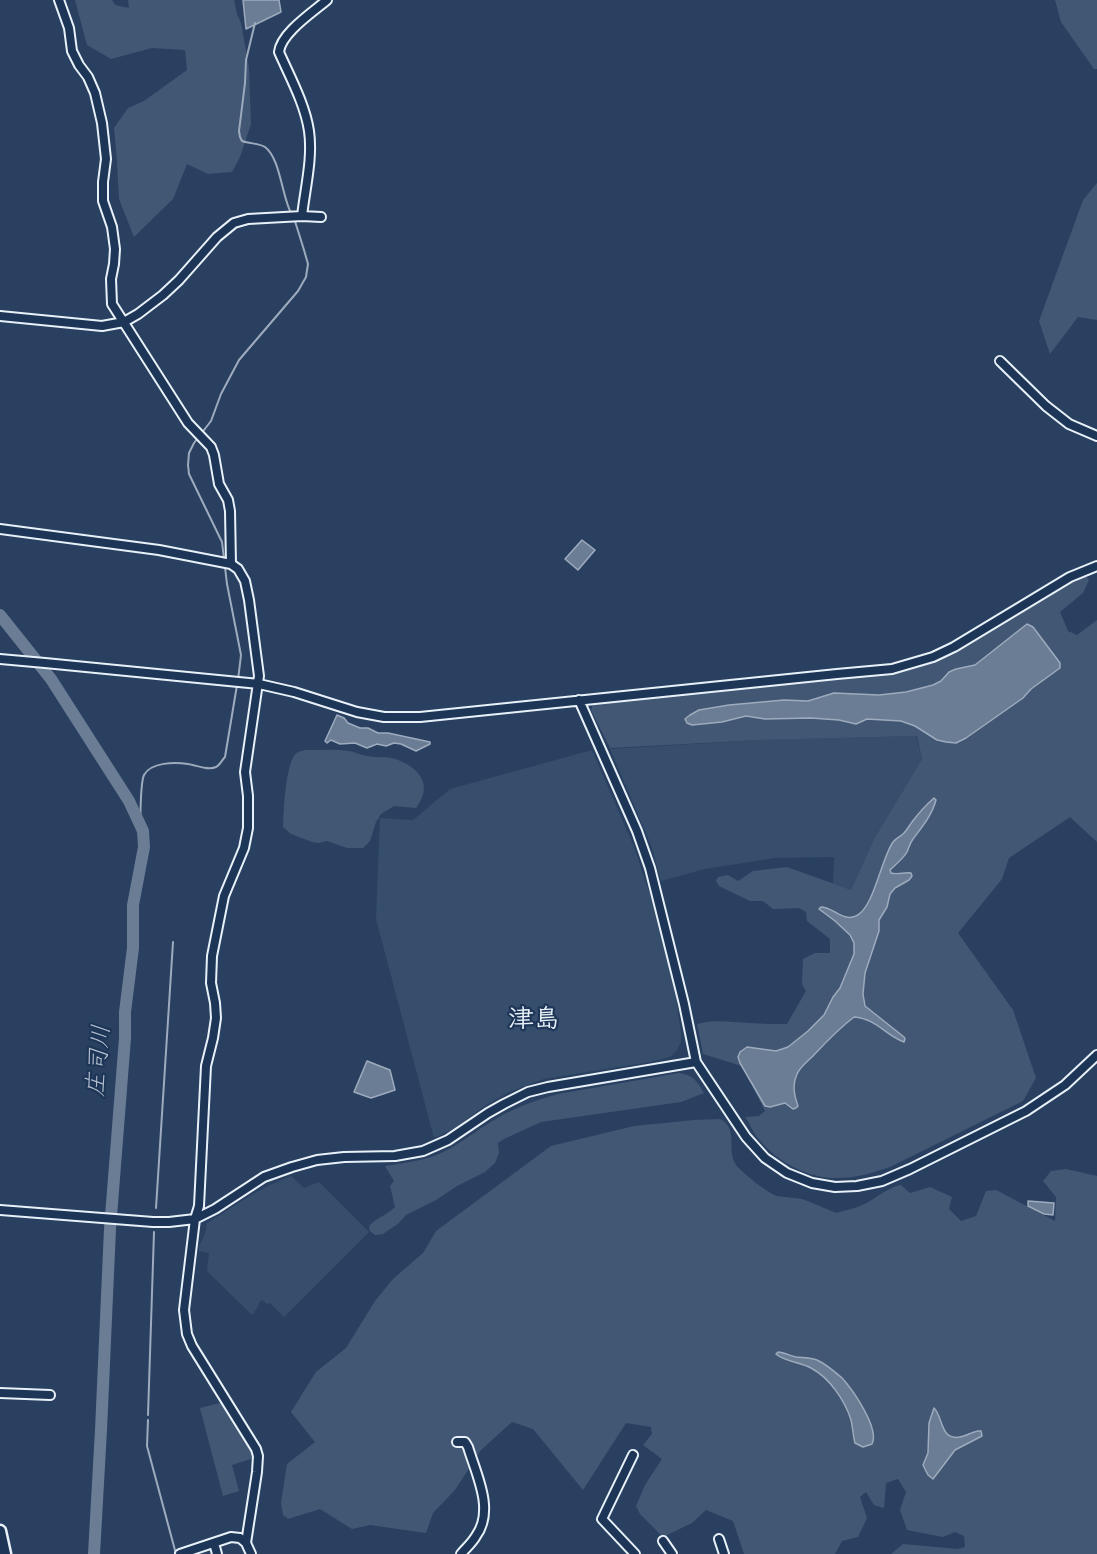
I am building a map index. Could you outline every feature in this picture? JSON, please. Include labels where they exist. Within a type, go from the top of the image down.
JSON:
[{"type":"main road","points":[[0,1531],[5,1554]]},
{"type":"street","points":[[59,0],[69,28],[72,51],[95,93],[102,123],[106,159],[103,182],[104,201],[112,227],[115,249],[111,279],[112,304],[188,423],[211,447],[219,484],[228,500],[230,511],[231,564]]},
{"type":"street","points":[[302,216],[310,151],[309,130],[279,47],[283,39],[300,22],[327,0]]},
{"type":"street","points":[[0,316],[102,326],[124,322],[163,295],[217,237],[234,223],[248,219],[321,217]]},
{"type":"street","points":[[1000,361],[1046,406],[1069,424],[1097,436]]},
{"type":"street","points":[[0,529],[159,550],[231,564],[238,569],[245,580],[259,676],[244,772],[248,796],[248,828],[244,848],[224,896],[211,966],[216,1018],[206,1066],[199,1206],[195,1219],[184,1310],[187,1334],[192,1346],[256,1449],[258,1456],[246,1543]]},
{"type":"street","points":[[0,659],[259,684],[294,692],[346,709],[384,717],[420,717],[892,669],[933,657],[954,647],[1070,577],[1097,566]]},
{"type":"street","points":[[579,700],[637,831],[650,868],[698,1065],[746,1137],[765,1158],[787,1173],[812,1183],[834,1187],[857,1186],[882,1181],[1026,1111],[1065,1085],[1097,1055]]},
{"type":"street","points":[[0,1210],[169,1222],[195,1219],[215,1209],[264,1177],[292,1167],[317,1160],[395,1156],[423,1151],[448,1140],[488,1113],[528,1092],[548,1087],[698,1065]]},
{"type":"street","points":[[0,1393],[50,1395]]},
{"type":"street","points":[[457,1442],[465,1443],[468,1447],[485,1504],[485,1515],[477,1536],[461,1554]]},
{"type":"street","points":[[633,1455],[602,1519],[635,1554]]},
{"type":"street","points":[[180,1554],[196,1552],[214,1543],[235,1537],[246,1543],[251,1554]]},
{"type":"street","points":[[719,1539],[722,1553]]},
{"type":"street","points":[[663,1541],[672,1554]]},
{"type":"street","points":[[214,1543],[217,1554]]},
{"type":"shaded area","points":[[75,0],[112,0],[115,5],[129,8],[128,0],[234,0],[241,23],[249,68],[251,124],[240,157],[232,172],[208,174],[187,164],[173,199],[134,237],[119,199],[114,128],[128,108],[144,101],[187,70],[185,50],[152,48],[111,59],[87,45]]},
{"type":"shaded area","points":[[243,0],[279,0],[281,12],[246,29]]},
{"type":"shaded area","points":[[1055,0],[1097,0],[1097,69],[1094,69],[1061,22]]},
{"type":"shaded area","points":[[1097,183],[1097,320],[1078,317],[1050,354],[1039,321],[1083,200]]},
{"type":"shaded area","points":[[582,540],[595,550],[578,570],[565,559]]},
{"type":"shaded area","points":[[1085,575],[1089,580],[1083,593],[1060,612],[1068,631],[1077,635],[1097,620],[1097,842],[1070,817],[1009,858],[1002,879],[958,933],[1013,1010],[1036,1078],[1023,1101],[890,1167],[855,1177],[841,1178],[823,1177],[801,1171],[772,1153],[755,1135],[745,1117],[759,1116],[765,1111],[742,1066],[703,1054],[697,1024],[717,1021],[787,1024],[806,991],[802,984],[803,959],[815,953],[830,953],[830,939],[807,921],[806,912],[799,908],[773,909],[763,901],[750,901],[719,886],[716,881],[718,877],[728,875],[738,881],[753,871],[787,867],[851,890],[874,839],[922,759],[917,736],[760,740],[610,748],[591,710],[593,704],[891,674],[933,662]]},
{"type":"shaded area","points":[[1027,624],[1033,627],[1060,663],[1060,668],[1031,689],[1023,698],[956,743],[937,740],[915,726],[901,721],[867,719],[856,724],[839,720],[765,719],[746,716],[722,722],[692,725],[685,719],[699,710],[729,705],[784,700],[808,701],[834,693],[879,695],[906,692],[933,685],[941,681],[949,672],[975,665]]},
{"type":"shaded area","points":[[337,715],[360,728],[430,742],[430,744],[416,751],[394,743],[386,746],[377,744],[367,748],[355,743],[340,744],[331,740],[327,743],[325,741]]},
{"type":"shaded area","points":[[916,736],[922,759],[874,839],[851,890],[833,884],[834,857],[775,858],[705,869],[661,881],[651,845],[610,749],[760,740]]},
{"type":"shaded area","points":[[306,750],[349,751],[404,762],[417,772],[424,784],[421,800],[416,808],[394,806],[381,814],[370,841],[363,848],[347,848],[327,841],[312,842],[291,834],[283,827],[287,780],[294,756]]},
{"type":"shaded area","points":[[592,750],[634,847],[650,895],[675,992],[681,1042],[670,1057],[544,1079],[509,1092],[486,1105],[455,1128],[434,1138],[376,919],[380,818],[413,820],[450,789]]},
{"type":"shaded area","points":[[934,798],[936,800],[926,821],[905,855],[890,870],[894,874],[911,873],[912,876],[890,894],[887,907],[879,920],[879,931],[865,973],[863,994],[865,1006],[904,1037],[904,1042],[869,1021],[854,1017],[842,1026],[799,1071],[794,1086],[798,1106],[796,1108],[793,1109],[785,1103],[765,1106],[740,1063],[738,1057],[740,1052],[747,1047],[776,1051],[788,1047],[824,1015],[840,988],[854,954],[854,943],[850,935],[819,909],[825,908],[847,917],[856,916],[862,911],[868,903],[893,842],[904,833]]},
{"type":"shaded area","points":[[367,1061],[390,1070],[395,1090],[371,1098],[354,1092]]},
{"type":"shaded area","points":[[679,1073],[694,1079],[704,1093],[681,1102],[541,1122],[498,1143],[499,1153],[495,1163],[485,1172],[406,1215],[383,1234],[375,1235],[370,1231],[369,1226],[372,1223],[395,1207],[390,1186],[394,1181],[385,1166],[439,1154],[520,1106],[558,1094]]},
{"type":"shaded area","points":[[720,1119],[729,1128],[733,1159],[736,1165],[755,1182],[777,1196],[805,1200],[836,1213],[861,1206],[901,1185],[910,1193],[930,1187],[952,1197],[949,1209],[961,1221],[976,1216],[986,1191],[996,1190],[1055,1221],[1056,1197],[1043,1181],[1051,1171],[1066,1169],[1097,1176],[1097,1554],[891,1554],[903,1544],[958,1549],[965,1547],[964,1536],[955,1532],[943,1537],[907,1530],[900,1510],[906,1492],[898,1479],[886,1483],[884,1508],[874,1505],[866,1492],[860,1497],[867,1518],[858,1537],[842,1541],[835,1554],[744,1554],[733,1521],[706,1510],[692,1523],[663,1537],[640,1514],[636,1506],[645,1485],[662,1459],[643,1445],[652,1434],[651,1427],[626,1423],[583,1490],[533,1429],[512,1422],[481,1450],[455,1490],[433,1513],[426,1533],[370,1525],[352,1529],[320,1509],[288,1519],[283,1515],[281,1503],[287,1464],[315,1442],[291,1412],[316,1372],[346,1348],[375,1301],[393,1279],[423,1253],[436,1231],[551,1146],[634,1126]]},
{"type":"shaded area","points":[[291,1176],[304,1188],[319,1182],[369,1232],[284,1317],[270,1303],[267,1304],[262,1300],[252,1315],[207,1271],[209,1253],[199,1251],[199,1246],[207,1223],[253,1194]]},
{"type":"shaded area","points":[[1028,1201],[1054,1203],[1053,1215],[1044,1214],[1028,1206]]},
{"type":"shaded area","points":[[778,1352],[816,1360],[842,1378],[869,1420],[873,1437],[872,1444],[863,1447],[855,1443],[851,1420],[845,1405],[836,1391],[818,1372],[780,1357],[776,1354]]},
{"type":"shaded area","points":[[224,1402],[252,1450],[254,1458],[232,1465],[239,1491],[223,1496],[200,1408]]},
{"type":"shaded area","points":[[934,1408],[945,1432],[949,1435],[960,1437],[981,1431],[982,1436],[955,1450],[933,1479],[923,1465],[928,1453],[929,1423]]},
{"type":"waterway","points":[[255,23],[246,60],[240,137],[242,141],[263,146],[270,152],[291,213]]},
{"type":"waterway","points":[[238,680],[241,655],[227,584],[222,542],[189,474],[189,453],[211,421],[221,394],[239,360],[298,291],[306,277],[308,264],[294,218]]},
{"type":"waterway","name":"庄司川","points":[[0,615],[51,679],[129,801],[143,831],[144,847],[133,905],[133,948],[125,1012],[110,1229],[94,1554]]},
{"type":"waterway","points":[[140,823],[142,785],[147,771],[158,765],[170,763],[213,768],[219,765],[225,757],[237,685]]},
{"type":"waterway","points":[[156,1208],[173,942]]},
{"type":"waterway","points":[[148,1415],[154,1232]]},
{"type":"waterway","points":[[148,1420],[147,1446],[176,1554]]},
{"type":"district","name":"津島","points":[[534,1023]]}]
